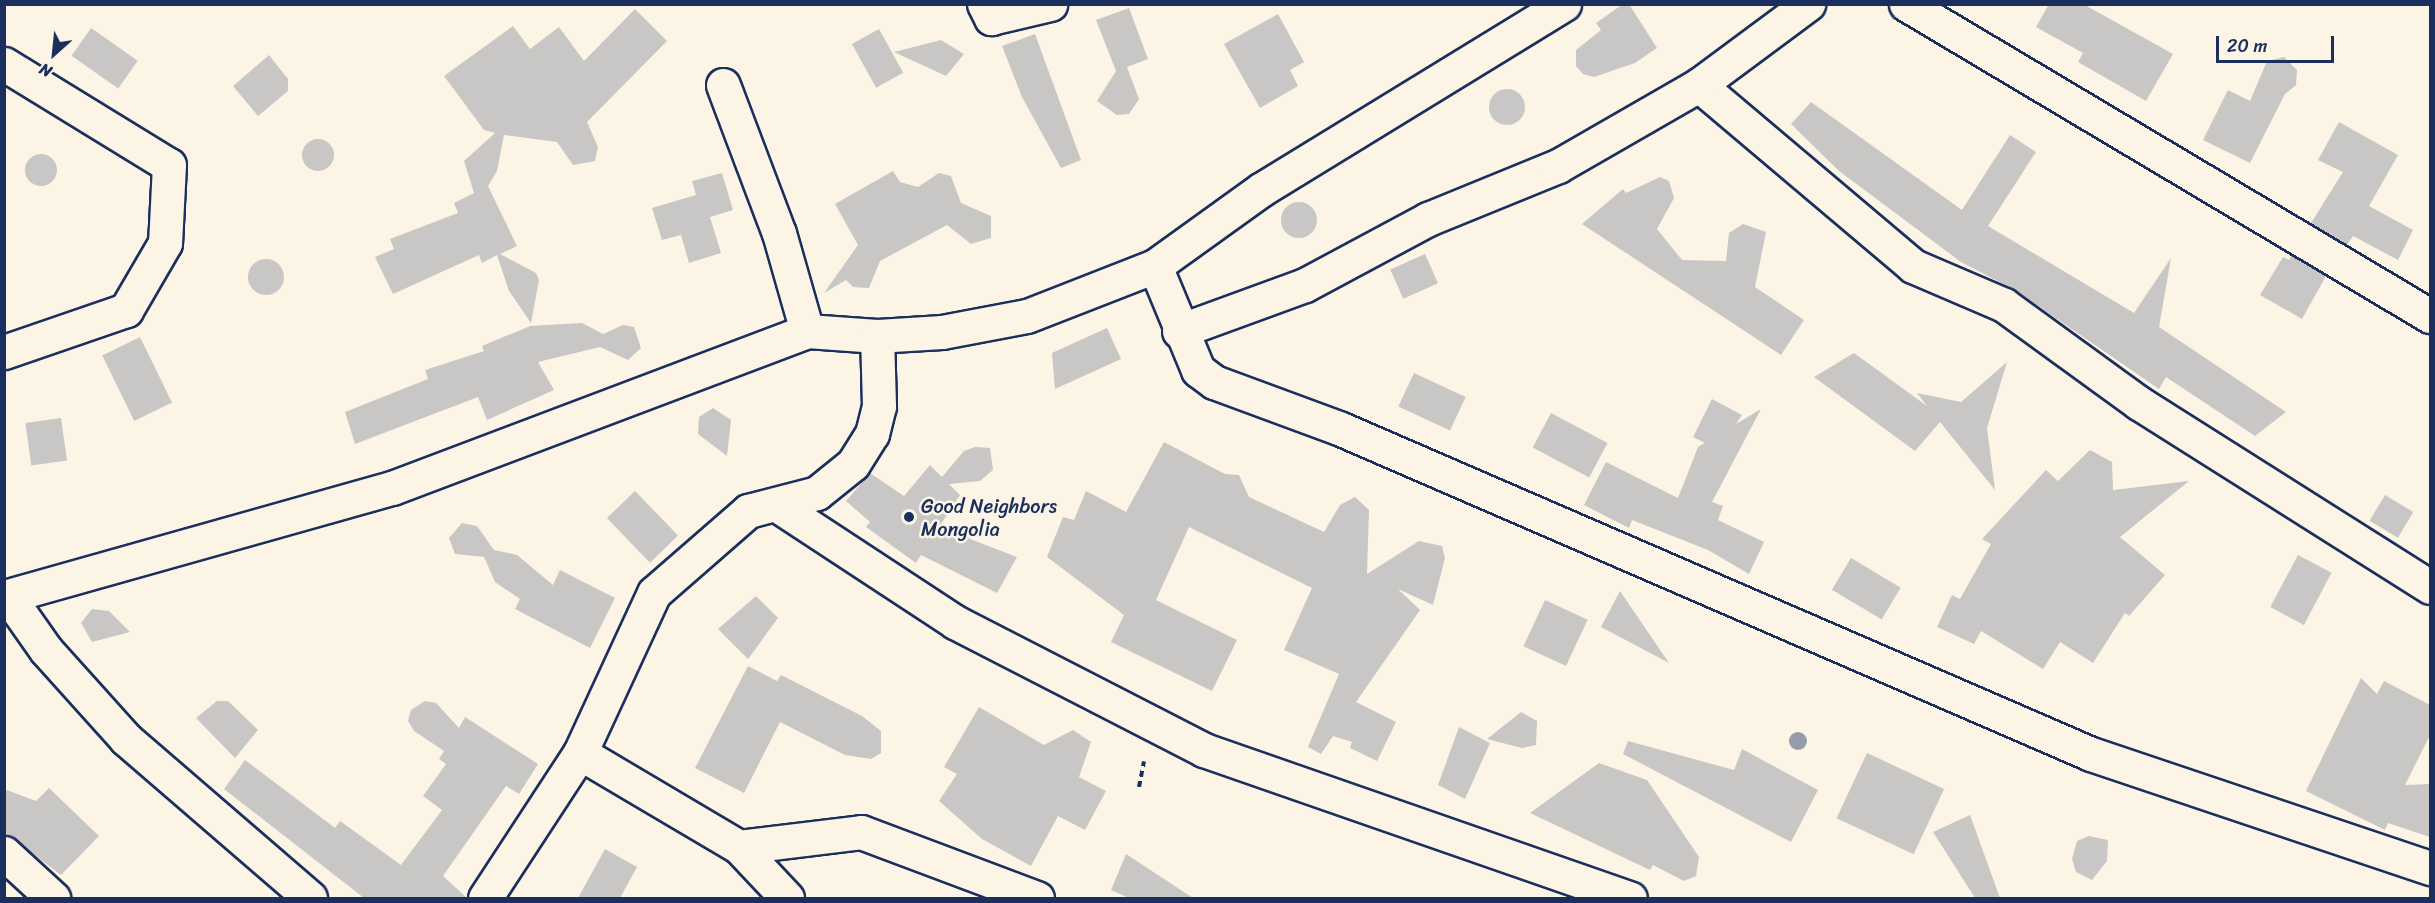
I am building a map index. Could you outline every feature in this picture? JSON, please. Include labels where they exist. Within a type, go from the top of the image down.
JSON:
[{"type":"street","points":[[984,4],[992,18],[1050,4]]},
{"type":"street","points":[[310,898],[126,739],[46,650],[6,597],[392,488],[807,331],[877,336],[942,332],[1027,316],[1155,266],[1262,189],[1564,4]]},
{"type":"street","points":[[1179,331],[1305,285],[1428,219],[1558,166],[1699,85],[1808,4]]},
{"type":"street","points":[[1906,4],[2430,316]]},
{"type":"street","points":[[4,64],[169,165],[165,243],[126,310],[4,352]]},
{"type":"street","points":[[723,85],[779,233],[807,331]]},
{"type":"street","points":[[1699,85],[1913,266],[2004,305],[2139,403],[2430,587]]},
{"type":"street","points":[[1155,266],[1179,331],[1198,370],[1214,382],[1341,429],[2091,754],[2430,868]]},
{"type":"street","points":[[484,898],[580,753],[654,593],[748,511],[817,494],[853,464],[872,434],[879,406],[877,336]]},
{"type":"street","points":[[777,505],[955,622],[1204,750],[1630,898]]},
{"type":"street","points":[[580,753],[739,847],[787,898]]},
{"type":"street","points":[[739,847],[861,832],[1037,898]]},
{"type":"street","points":[[4,853],[53,898]]},
{"type":"building","points":[[1623,4],[1629,4],[1657,48],[1635,63],[1594,77],[1583,74],[1576,66],[1576,50],[1601,30],[1596,23]]},
{"type":"building","points":[[2049,4],[2083,4],[2173,54],[2146,101],[2078,62],[2083,53],[2036,27]]},
{"type":"building","points":[[1129,8],[1148,59],[1127,67],[1139,99],[1129,114],[1117,115],[1097,101],[1116,71],[1096,20]]},
{"type":"building","points":[[635,9],[667,41],[587,122],[598,147],[595,161],[573,165],[557,142],[504,135],[497,171],[488,186],[517,246],[500,254],[536,273],[539,280],[531,323],[509,291],[497,255],[482,263],[479,255],[393,294],[375,257],[394,249],[390,239],[458,213],[454,203],[474,193],[464,161],[495,133],[484,130],[444,76],[513,26],[530,49],[559,27],[584,61]]},
{"type":"building","points":[[1278,14],[1304,62],[1290,70],[1298,86],[1260,108],[1224,44]]},
{"type":"building","points":[[91,28],[138,61],[118,89],[71,56]]},
{"type":"building","points":[[879,29],[903,73],[876,88],[852,44]]},
{"type":"building","points":[[1035,34],[1081,160],[1061,168],[1022,97],[1002,46]]},
{"type":"building","points":[[941,40],[964,54],[946,76],[894,52]]},
{"type":"building","points":[[269,55],[288,79],[288,91],[258,116],[233,86]]},
{"type":"building","points":[[2284,57],[2297,70],[2296,85],[2285,94],[2250,163],[2203,140],[2228,90],[2250,101],[2267,61]]},
{"type":"building","points":[[1507,89],[1519,95],[1525,107],[1519,119],[1507,125],[1495,119],[1489,107],[1495,95]]},
{"type":"building","points":[[1811,102],[1962,210],[2010,135],[2036,152],[1988,226],[2134,313],[2171,258],[2159,327],[2286,412],[2255,436],[2166,377],[2159,389],[2015,290],[1961,262],[1839,171],[1791,124]]},
{"type":"building","points":[[2339,122],[2398,155],[2369,206],[2413,230],[2398,260],[2353,236],[2347,245],[2311,223],[2343,172],[2318,160]]},
{"type":"building","points":[[318,139],[329,144],[334,155],[329,166],[318,171],[307,166],[302,155],[307,144]]},
{"type":"building","points":[[41,154],[52,159],[57,170],[52,181],[41,186],[30,181],[25,170],[30,159]]},
{"type":"building","points":[[893,171],[900,182],[918,187],[939,173],[951,176],[961,203],[991,216],[991,238],[971,244],[947,225],[880,261],[869,288],[853,287],[846,280],[824,293],[858,245],[835,204]]},
{"type":"building","points":[[722,173],[733,210],[710,217],[721,253],[689,263],[681,235],[662,240],[652,208],[696,195],[692,181]]},
{"type":"building","points":[[1660,177],[1669,181],[1674,198],[1657,229],[1682,260],[1726,261],[1729,233],[1743,224],[1766,232],[1755,287],[1804,320],[1781,355],[1582,224],[1623,189],[1626,193]]},
{"type":"building","points":[[1299,202],[1312,207],[1317,220],[1312,233],[1299,238],[1286,233],[1281,220],[1286,207]]},
{"type":"building","points":[[1425,254],[1438,283],[1403,299],[1390,269]]},
{"type":"building","points":[[2292,255],[2326,276],[2302,319],[2260,295],[2283,257],[2289,260]]},
{"type":"building","points":[[266,259],[279,264],[284,277],[279,290],[266,295],[253,290],[248,277],[253,264]]},
{"type":"building","points":[[582,323],[603,334],[623,325],[634,327],[641,348],[628,360],[600,347],[538,362],[554,390],[487,420],[478,397],[355,444],[345,412],[428,379],[425,370],[484,351],[482,346],[530,326]]},
{"type":"building","points":[[1107,328],[1121,359],[1055,389],[1052,353]]},
{"type":"building","points":[[140,337],[172,403],[134,421],[102,355]]},
{"type":"building","points":[[1854,353],[1927,406],[1917,393],[1961,402],[2007,362],[1987,428],[1995,490],[1940,422],[1915,451],[1814,377]]},
{"type":"building","points":[[1414,373],[1466,397],[1450,431],[1398,407]]},
{"type":"building","points":[[1712,399],[1742,415],[1736,424],[1761,409],[1712,502],[1723,506],[1718,520],[1764,542],[1749,574],[1708,550],[1632,520],[1629,528],[1584,505],[1606,462],[1678,498],[1698,447],[1705,443],[1693,437]]},
{"type":"building","points":[[713,408],[731,420],[727,456],[698,434],[699,417]]},
{"type":"building","points":[[1551,413],[1608,443],[1589,477],[1533,447]]},
{"type":"building","points":[[61,418],[67,461],[31,466],[25,423]]},
{"type":"building","points":[[1164,442],[1225,474],[1239,475],[1249,497],[1324,532],[1340,505],[1355,497],[1369,510],[1367,574],[1419,541],[1442,546],[1445,558],[1433,605],[1398,589],[1420,610],[1356,702],[1396,722],[1377,761],[1350,748],[1352,742],[1333,736],[1321,754],[1308,747],[1339,674],[1284,650],[1312,588],[1189,527],[1156,600],[1237,640],[1212,691],[1111,642],[1124,615],[1047,557],[1063,517],[1074,520],[1086,491],[1126,512]]},
{"type":"building","points":[[975,447],[990,448],[993,470],[980,481],[949,484],[960,495],[939,527],[1017,557],[997,593],[921,555],[916,563],[866,527],[870,522],[846,501],[870,473],[904,496],[930,465],[942,477],[964,451]]},
{"type":"building","points":[[2090,450],[2112,462],[2113,490],[2189,481],[2120,537],[2165,575],[2129,616],[2125,613],[2093,663],[2060,642],[2043,669],[1981,631],[1974,644],[1937,627],[1952,595],[1960,599],[1991,544],[1982,539],[2046,470],[2058,481]]},
{"type":"building","points":[[635,491],[678,536],[650,563],[607,518]]},
{"type":"building","points":[[2385,495],[2413,512],[2398,538],[2370,521]]},
{"type":"building","points":[[462,523],[477,526],[494,550],[517,555],[553,585],[560,570],[615,598],[590,648],[515,609],[520,599],[495,582],[484,557],[455,554],[449,538]]},
{"type":"building","points":[[2298,555],[2332,573],[2304,625],[2270,607]]},
{"type":"building","points":[[1851,558],[1901,588],[1882,620],[1832,590]]},
{"type":"building","points":[[1620,591],[1669,663],[1601,627]]},
{"type":"building","points":[[756,596],[778,618],[748,659],[718,629]]},
{"type":"building","points":[[1545,600],[1588,620],[1566,666],[1523,646]]},
{"type":"building","points":[[92,609],[109,611],[130,632],[92,642],[81,623]]},
{"type":"building","points":[[748,666],[777,681],[781,675],[862,716],[881,731],[881,753],[871,759],[845,755],[780,722],[744,793],[695,768]]},
{"type":"building","points":[[2361,678],[2377,694],[2384,681],[2430,705],[2430,735],[2405,785],[2430,784],[2430,837],[2388,823],[2385,830],[2306,791]]},
{"type":"building","points":[[217,701],[228,701],[258,730],[235,758],[196,718]]},
{"type":"building","points":[[425,701],[436,703],[459,728],[465,717],[538,764],[519,794],[506,786],[443,876],[467,898],[364,898],[224,789],[245,760],[335,828],[340,821],[401,865],[442,810],[423,796],[446,764],[439,759],[444,751],[414,731],[408,721],[411,710]]},
{"type":"building","points":[[979,707],[1044,745],[1073,730],[1091,742],[1079,777],[1106,791],[1085,830],[1058,816],[1031,866],[982,839],[939,801],[957,774],[944,767]]},
{"type":"building","points":[[1521,712],[1537,721],[1536,745],[1522,748],[1487,739]]},
{"type":"building","points":[[1459,727],[1490,743],[1465,799],[1438,785]]},
{"type":"building","points":[[1628,741],[1734,770],[1742,749],[1818,790],[1791,842],[1623,754]]},
{"type":"building","points":[[1867,753],[1944,789],[1914,854],[1837,818]]},
{"type":"building","points":[[1599,763],[1647,780],[1699,857],[1696,876],[1684,881],[1653,865],[1650,870],[1530,813]]},
{"type":"building","points":[[49,788],[99,836],[61,875],[4,832],[4,789],[36,801]]},
{"type":"building","points":[[1970,815],[2000,898],[1975,898],[1933,832]]},
{"type":"building","points":[[2089,836],[2108,840],[2107,861],[2092,880],[2076,872],[2072,859],[2077,841]]},
{"type":"building","points":[[605,849],[637,867],[620,898],[578,898]]},
{"type":"building","points":[[1126,854],[1193,898],[1129,898],[1111,890]]},
{"type":"place","name":"Good Neighbors Mongolia","points":[[909,517]]}]
